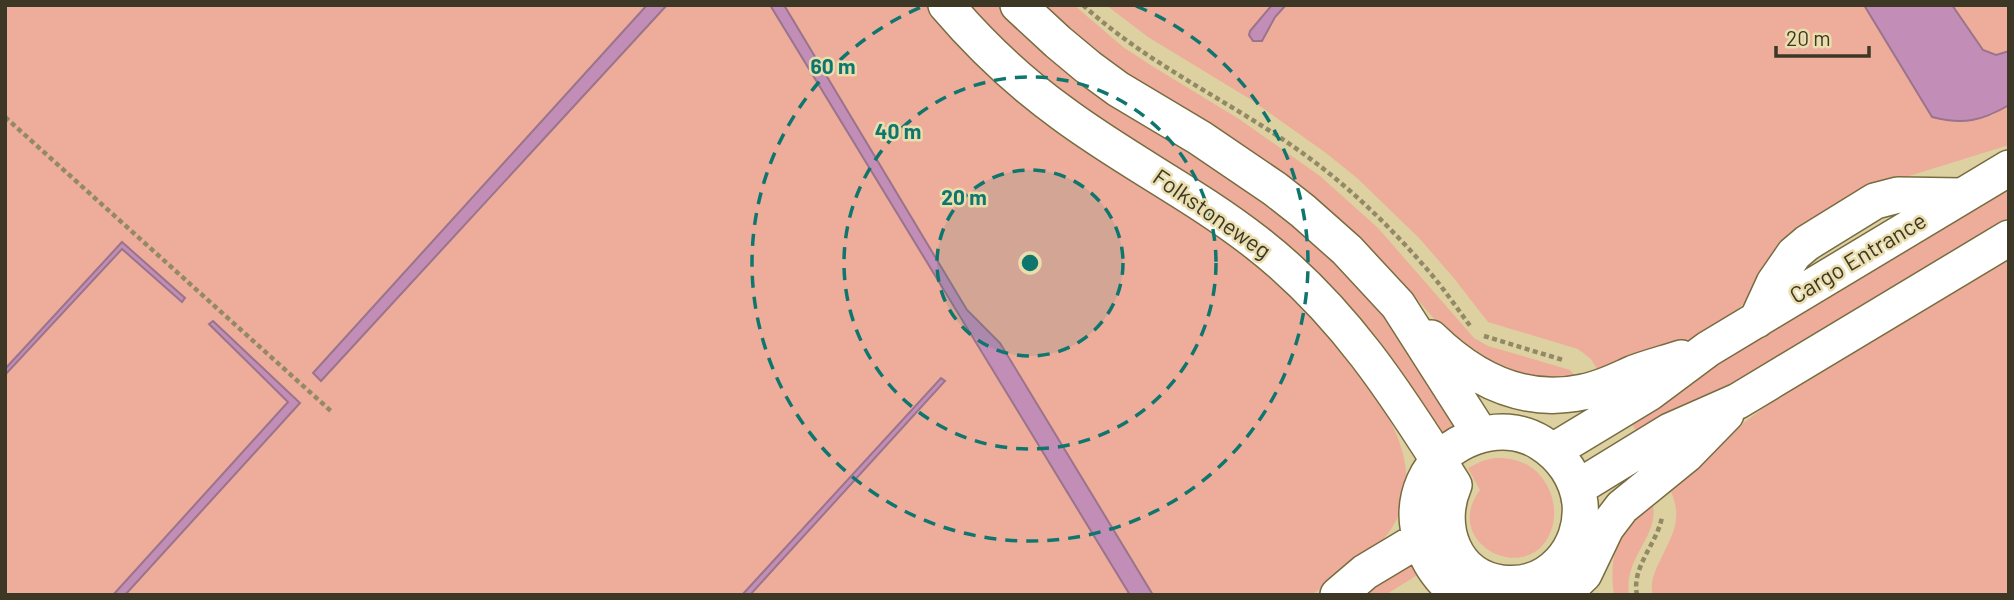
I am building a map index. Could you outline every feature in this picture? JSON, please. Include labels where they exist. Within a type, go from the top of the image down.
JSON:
[{"type":"street","name":"Folkstoneweg","points":[[946,5],[1014,75],[1063,114],[1228,220],[1299,279],[1370,358],[1439,461]]},
{"type":"street","points":[[1018,5],[1102,77],[1229,158],[1303,211],[1347,250],[1398,305],[1480,435]]},
{"type":"street","name":"Cargo Entrance","points":[[1553,451],[1649,393],[1708,349],[2009,168]]},
{"type":"street","points":[[1577,488],[1670,431],[1738,401],[2009,238]]},
{"type":"street","name":"Cargo Entrance","points":[[1398,305],[1448,354],[1477,375],[1511,389],[1532,393],[1583,393],[1708,349]]},
{"type":"street","points":[[1571,583],[1588,567],[1602,536],[1622,507],[1686,455],[1738,401]]},
{"type":"street","points":[[1439,590],[1420,539],[1418,509],[1422,485],[1432,468],[1458,444],[1480,435],[1508,432],[1527,436],[1553,451],[1568,469],[1577,488],[1580,514],[1571,583]]},
{"type":"street","points":[[1439,461],[1454,485],[1446,508],[1446,520],[1452,547],[1462,561],[1475,573],[1490,581],[1516,583],[1543,576],[1571,583]]},
{"type":"street","points":[[1338,595],[1365,572],[1420,539]]},
{"type":"path","points":[[5,117],[332,412]]},
{"type":"shaded area","points":[[5,5],[647,5],[313,373],[321,381],[667,5],[770,5],[1130,595],[750,595],[944,382],[941,378],[742,595],[125,595],[300,403],[210,324],[288,402],[113,595],[5,595],[5,375],[122,249],[181,302],[122,242],[5,369]]},
{"type":"shaded area","points":[[647,5],[667,5],[321,381],[313,373]]},
{"type":"shaded area","points":[[770,5],[784,5],[967,310],[1000,343],[1153,595],[1130,595]]},
{"type":"shaded area","points":[[784,5],[925,5],[948,34],[980,66],[1236,249],[1285,290],[1329,335],[1356,368],[1386,412],[1397,435],[1404,459],[1406,482],[1403,506],[1391,529],[1372,551],[1343,574],[1308,595],[1153,595],[1000,343],[967,310]]},
{"type":"shaded area","points":[[967,5],[997,5],[1016,25],[1275,209],[1324,250],[1381,309],[1462,424],[1442,436],[1395,364],[1356,313],[1284,242],[1186,172],[1084,109],[1017,56]]},
{"type":"shaded area","points":[[1040,5],[1074,5],[1123,47],[1239,119],[1320,176],[1378,228],[1474,338],[1488,346],[1570,370],[1579,381],[1550,382],[1497,368],[1446,332],[1393,272],[1323,208],[1109,64]]},
{"type":"shaded area","points":[[1106,5],[1272,5],[1249,33],[1260,42],[1275,17],[1286,5],[1864,5],[1911,84],[1991,116],[2009,105],[2009,145],[1880,185],[1793,236],[1743,304],[1729,318],[1681,344],[1602,377],[1591,359],[1578,349],[1488,322],[1419,238],[1357,178],[1250,99],[1148,37]]},
{"type":"shaded area","points":[[1272,5],[1286,5],[1275,17],[1262,41],[1253,41],[1249,35],[1250,31]]},
{"type":"shaded area","points":[[1864,5],[1952,5],[1983,50],[1996,55],[2009,51],[2009,105],[1990,115],[1972,120],[1953,121],[1932,117]]},
{"type":"shaded area","points":[[1952,5],[2009,5],[2009,51],[1996,55],[1983,50]]},
{"type":"shaded area","points":[[2009,185],[2009,216],[1990,233],[1828,330],[1640,437],[1627,416]]},
{"type":"shaded area","points":[[122,242],[185,298],[182,302],[122,249],[5,375],[5,369]]},
{"type":"shaded area","points":[[2009,258],[2009,595],[1653,595],[1653,577],[1675,526],[1676,506],[1666,482],[1791,388]]},
{"type":"shaded area","points":[[213,321],[300,403],[125,595],[113,595],[288,402],[209,324]]},
{"type":"shaded area","points":[[941,378],[945,381],[750,595],[742,595]]},
{"type":"shaded area","points":[[1494,458],[1516,460],[1530,466],[1541,476],[1550,492],[1554,508],[1553,524],[1543,544],[1529,555],[1511,558],[1494,553],[1480,543],[1471,528],[1470,510],[1480,490],[1468,468]]},
{"type":"shaded area","points":[[1652,501],[1652,525],[1631,569],[1629,595],[1614,595],[1614,555],[1620,536],[1631,519]]},
{"type":"shaded area","points":[[1409,557],[1419,574],[1385,595],[1372,595],[1365,583]]}]
